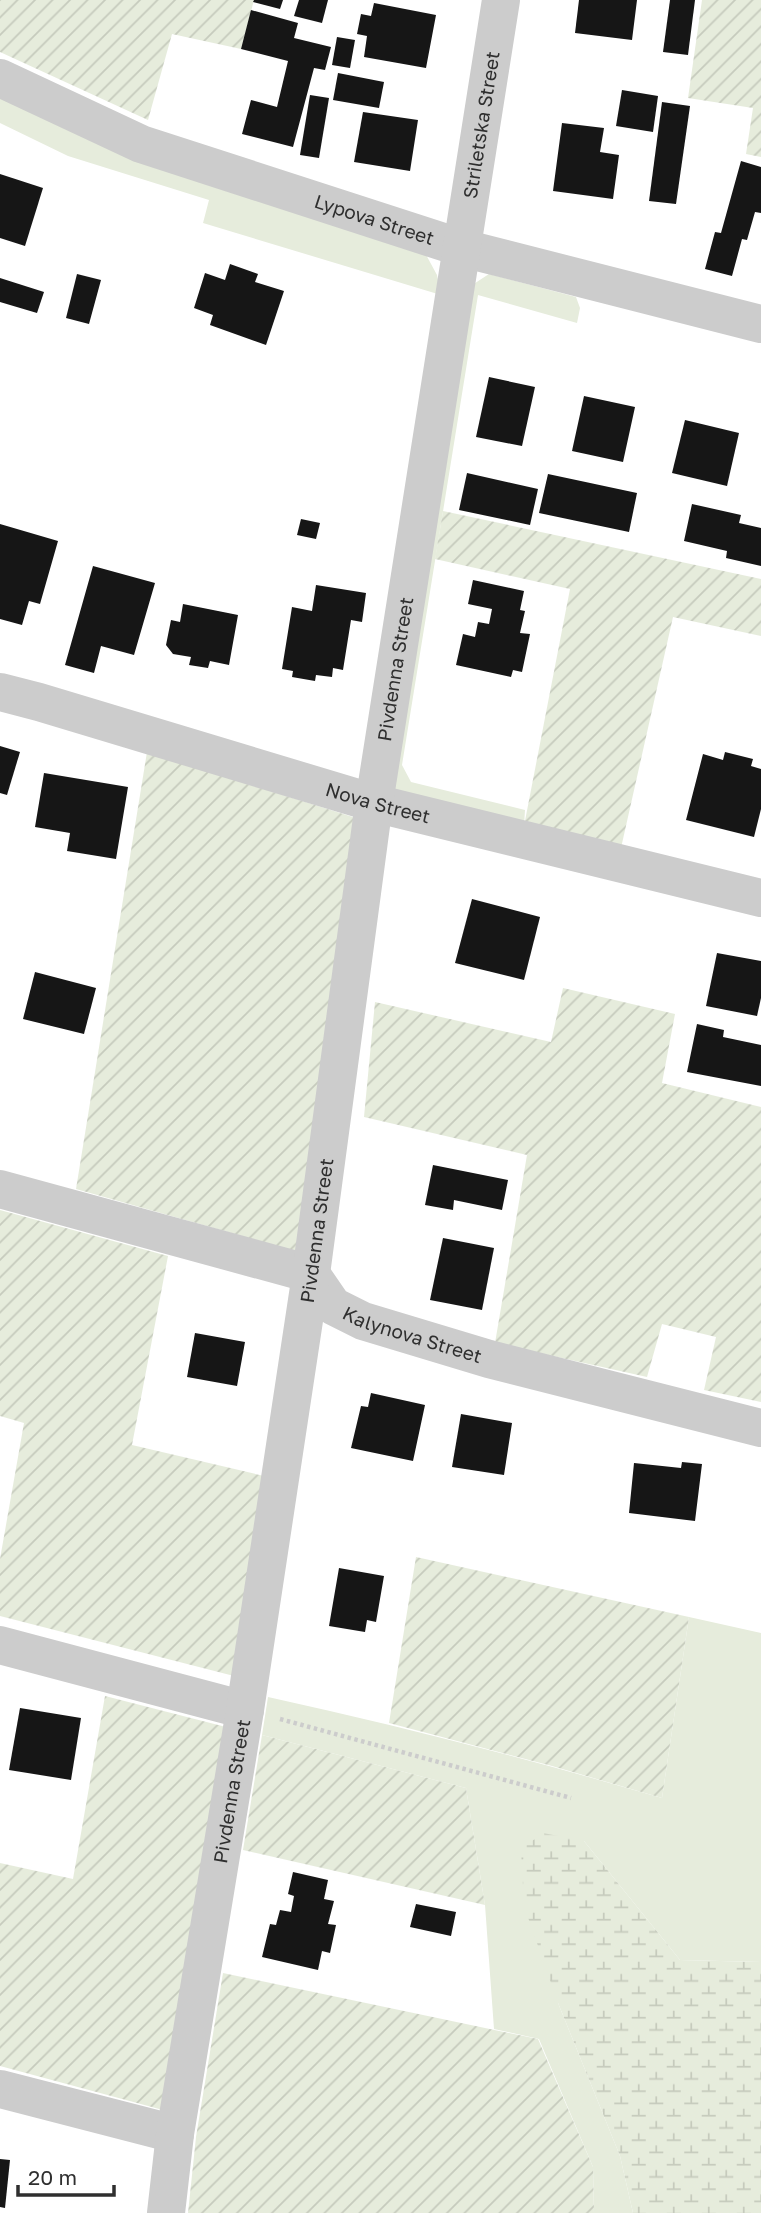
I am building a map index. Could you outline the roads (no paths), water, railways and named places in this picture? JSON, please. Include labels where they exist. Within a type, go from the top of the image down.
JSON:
[{"type":"street","name":"Striletska Street","points":[[462,248],[501,0]]},
{"type":"street","name":"Lypova Street","points":[[0,78],[141,144],[462,248],[761,324]]},
{"type":"street","name":"Pivdenna Street","points":[[166,2213],[175,2134],[245,1710],[311,1274],[374,803],[462,248]]},
{"type":"street","name":"Nova Street","points":[[0,692],[374,803],[761,898]]},
{"type":"street","points":[[0,1189],[311,1274]]},
{"type":"street","name":"Kalynova Street","points":[[311,1274],[333,1306],[363,1321],[489,1359],[761,1428]]},
{"type":"street","points":[[0,1645],[245,1710]]},
{"type":"street","points":[[0,2089],[175,2134]]}]
